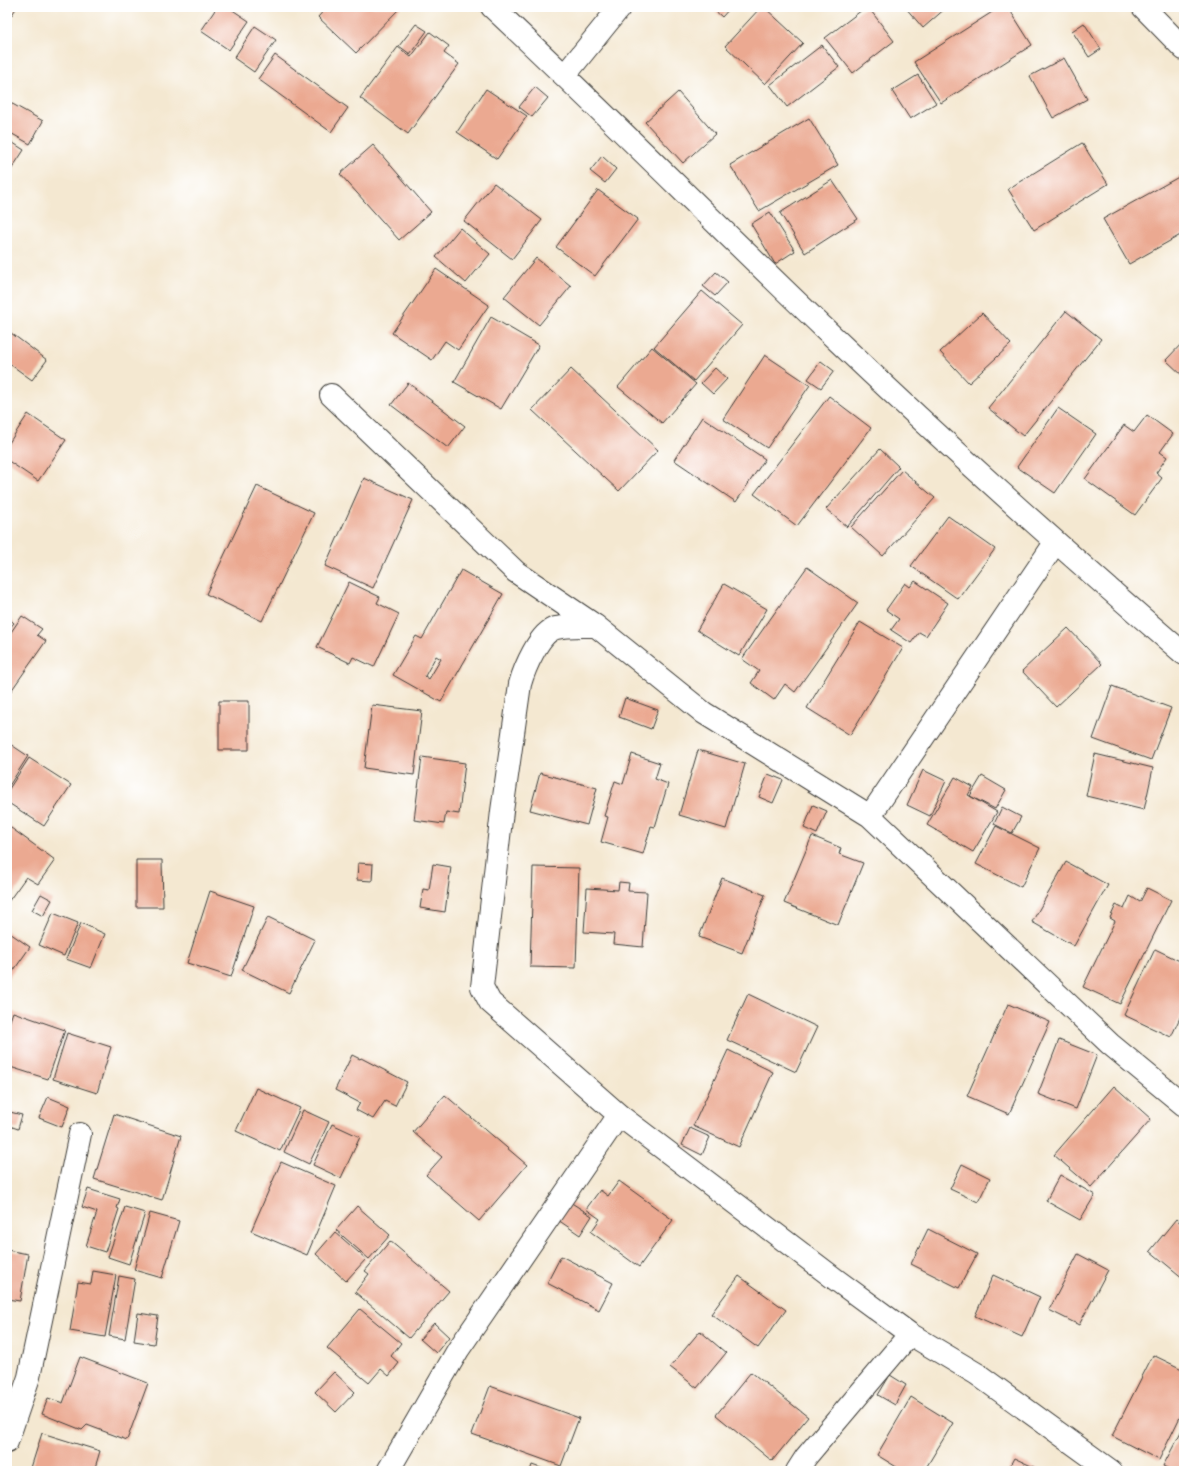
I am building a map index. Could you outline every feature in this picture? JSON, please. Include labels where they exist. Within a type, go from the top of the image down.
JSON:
[{"type":"street","points":[[492,7],[565,75],[824,328],[1055,543],[1184,654]]},
{"type":"street","points":[[565,75],[620,7]]},
{"type":"street","points":[[1143,7],[1184,49]]},
{"type":"street","points":[[331,395],[516,572],[596,626],[704,713],[870,816],[1110,1044],[1184,1105]]},
{"type":"street","points":[[870,816],[1055,543]]},
{"type":"street","points":[[596,626],[554,628],[542,639],[526,665],[522,678],[502,811],[482,987],[490,1002],[619,1115],[910,1334],[977,1374],[1111,1471]]},
{"type":"street","points":[[388,1471],[458,1350],[619,1115]]},
{"type":"street","points":[[7,1442],[29,1377],[80,1134]]},
{"type":"street","points":[[797,1471],[806,1457],[910,1334]]},
{"type":"building","points":[[7,7],[17,7],[11,16],[7,13]]},
{"type":"building","points":[[217,7],[228,7],[249,21],[229,50],[201,31]]},
{"type":"building","points":[[327,7],[401,7],[356,53],[318,17]]},
{"type":"building","points":[[711,7],[731,7],[722,17]]},
{"type":"building","points":[[761,7],[764,7],[803,43],[765,84],[725,46]]},
{"type":"building","points":[[868,7],[894,41],[853,73],[825,38]]},
{"type":"building","points":[[905,7],[947,7],[923,28]]},
{"type":"building","points":[[1000,7],[1008,7],[1032,45],[941,103],[914,62]]},
{"type":"building","points":[[1084,23],[1101,49],[1089,57],[1072,31]]},
{"type":"building","points":[[416,24],[427,31],[410,54],[399,46]]},
{"type":"building","points":[[255,26],[276,40],[254,72],[234,58]]},
{"type":"building","points":[[430,32],[449,46],[444,53],[459,64],[408,134],[360,98],[398,47],[411,57]]},
{"type":"building","points":[[822,45],[839,67],[787,107],[770,85]]},
{"type":"building","points":[[275,55],[348,108],[331,132],[258,79]]},
{"type":"building","points":[[1064,58],[1087,99],[1053,118],[1030,76]]},
{"type":"building","points":[[918,75],[936,103],[910,119],[892,91]]},
{"type":"building","points":[[535,87],[548,98],[532,117],[519,107]]},
{"type":"building","points":[[486,89],[527,116],[497,159],[457,132]]},
{"type":"building","points":[[678,92],[715,134],[683,163],[645,122]]},
{"type":"building","points":[[7,101],[43,121],[30,144],[7,131]]},
{"type":"building","points":[[809,118],[838,165],[759,211],[730,165]]},
{"type":"building","points":[[7,139],[24,150],[7,176]]},
{"type":"building","points":[[1082,143],[1108,184],[1034,230],[1008,189]]},
{"type":"building","points":[[373,145],[431,212],[399,240],[340,174]]},
{"type":"building","points":[[602,156],[616,169],[605,183],[590,171]]},
{"type":"building","points":[[1184,174],[1184,233],[1129,264],[1103,219]]},
{"type":"building","points":[[832,180],[858,219],[805,253],[780,213]]},
{"type":"building","points":[[494,183],[542,220],[512,259],[464,221]]},
{"type":"building","points":[[598,190],[638,219],[595,276],[556,247]]},
{"type":"building","points":[[770,212],[795,251],[775,264],[751,224]]},
{"type":"building","points":[[460,228],[490,254],[466,283],[436,257]]},
{"type":"building","points":[[536,258],[571,286],[539,325],[504,297]]},
{"type":"building","points":[[436,269],[489,305],[458,350],[445,341],[432,360],[392,333]]},
{"type":"building","points":[[716,272],[728,282],[715,296],[703,286]]},
{"type":"building","points":[[702,291],[742,325],[694,381],[654,347]]},
{"type":"building","points":[[1066,311],[1101,339],[1023,436],[988,408]]},
{"type":"building","points":[[982,313],[1011,344],[969,383],[940,352]]},
{"type":"building","points":[[491,317],[539,345],[501,409],[454,382]]},
{"type":"building","points":[[7,330],[47,360],[32,380],[7,362]]},
{"type":"building","points":[[1184,341],[1184,377],[1166,360]]},
{"type":"building","points":[[652,347],[696,384],[662,423],[618,387]]},
{"type":"building","points":[[765,355],[810,385],[767,448],[723,419]]},
{"type":"building","points":[[821,361],[834,371],[821,388],[808,379]]},
{"type":"building","points":[[715,368],[727,379],[713,394],[701,383]]},
{"type":"building","points":[[571,369],[658,450],[619,491],[532,410]]},
{"type":"building","points":[[408,383],[465,426],[448,448],[391,405]]},
{"type":"building","points":[[829,396],[871,428],[797,526],[754,494]]},
{"type":"building","points":[[1058,408],[1096,434],[1055,493],[1017,467]]},
{"type":"building","points":[[28,414],[66,440],[38,481],[7,460],[7,446]]},
{"type":"building","points":[[1147,415],[1173,434],[1160,452],[1167,457],[1156,473],[1162,478],[1135,515],[1085,479],[1124,425],[1134,432]]},
{"type":"building","points":[[702,417],[765,459],[736,502],[674,460]]},
{"type":"building","points":[[880,449],[899,467],[847,527],[826,509]]},
{"type":"building","points":[[902,470],[935,498],[883,556],[851,527]]},
{"type":"building","points":[[364,478],[413,500],[373,588],[325,566]]},
{"type":"building","points":[[257,486],[314,513],[262,621],[206,594]]},
{"type":"building","points":[[948,516],[995,549],[958,599],[911,566]]},
{"type":"building","points":[[807,567],[858,603],[795,692],[785,684],[774,700],[751,683],[759,671],[742,659]]},
{"type":"building","points":[[461,570],[503,594],[441,702],[393,675],[416,636],[422,639]],"holes":[[[436,656],[441,659],[429,679],[425,676]]]},
{"type":"building","points":[[915,581],[948,603],[926,636],[919,632],[911,643],[891,630],[899,619],[886,610],[905,583],[910,587]]},
{"type":"building","points":[[349,582],[380,597],[377,603],[399,614],[374,667],[353,657],[350,663],[317,647]]},
{"type":"building","points":[[724,584],[767,609],[739,656],[697,630]]},
{"type":"building","points":[[22,616],[42,629],[37,635],[46,641],[11,691],[7,688],[7,638]]},
{"type":"building","points":[[7,617],[14,623],[7,631]]},
{"type":"building","points":[[860,622],[903,648],[850,735],[807,708]]},
{"type":"building","points":[[1068,628],[1102,664],[1056,707],[1022,671]]},
{"type":"building","points":[[1112,686],[1171,708],[1151,760],[1093,739]]},
{"type":"building","points":[[625,698],[658,710],[651,729],[619,717]]},
{"type":"building","points":[[219,701],[249,701],[249,750],[219,750]]},
{"type":"building","points":[[372,705],[422,711],[414,775],[364,768]]},
{"type":"building","points":[[7,742],[28,756],[7,789]]},
{"type":"building","points":[[698,750],[745,764],[726,829],[679,815]]},
{"type":"building","points":[[632,754],[660,763],[655,779],[668,784],[655,827],[651,826],[643,854],[601,842],[608,817],[604,816],[615,781],[623,784]]},
{"type":"building","points":[[1095,754],[1153,768],[1144,810],[1086,796]]},
{"type":"building","points":[[422,757],[465,763],[459,814],[446,812],[444,824],[414,820]]},
{"type":"building","points":[[29,758],[71,785],[44,826],[7,802],[7,792]]},
{"type":"building","points":[[923,770],[946,781],[930,816],[907,805]]},
{"type":"building","points":[[540,773],[597,788],[587,825],[530,810]]},
{"type":"building","points":[[768,774],[783,780],[773,803],[759,797]]},
{"type":"building","points":[[982,776],[1006,790],[995,809],[970,796]]},
{"type":"building","points":[[955,777],[973,787],[968,795],[997,812],[973,852],[927,825]]},
{"type":"building","points":[[813,805],[827,811],[817,834],[804,828]]},
{"type":"building","points":[[1002,807],[1021,817],[1012,833],[994,824]]},
{"type":"building","points":[[7,825],[55,860],[38,884],[26,877],[8,902]]},
{"type":"building","points":[[996,826],[1040,848],[1021,887],[976,864]]},
{"type":"building","points":[[812,836],[841,848],[839,854],[863,863],[838,925],[784,903]]},
{"type":"building","points":[[136,860],[162,860],[163,907],[136,907]]},
{"type":"building","points":[[1066,862],[1108,885],[1074,946],[1032,922]]},
{"type":"building","points":[[358,863],[373,864],[372,881],[357,880]]},
{"type":"building","points":[[433,864],[451,867],[445,912],[420,908],[423,889],[429,890]]},
{"type":"building","points":[[533,867],[579,868],[576,968],[530,967]]},
{"type":"building","points":[[722,878],[765,895],[742,953],[699,937]]},
{"type":"building","points":[[619,882],[629,883],[628,891],[647,892],[643,947],[613,944],[614,934],[584,932],[587,888],[618,890]]},
{"type":"building","points":[[1147,888],[1171,900],[1120,1004],[1083,987],[1115,921],[1110,918],[1116,905],[1124,909],[1130,896],[1140,902]]},
{"type":"building","points":[[210,891],[254,906],[231,977],[187,963]]},
{"type":"building","points":[[41,894],[52,900],[43,916],[32,910]]},
{"type":"building","points":[[53,913],[78,923],[64,956],[39,945]]},
{"type":"building","points":[[268,917],[315,940],[289,993],[242,970]]},
{"type":"building","points":[[81,923],[105,934],[91,968],[66,959]]},
{"type":"building","points":[[7,931],[30,947],[7,980]]},
{"type":"building","points":[[1155,949],[1184,963],[1184,1009],[1171,1037],[1124,1015]]},
{"type":"building","points":[[748,994],[817,1027],[796,1072],[727,1040]]},
{"type":"building","points":[[1008,1004],[1050,1022],[1009,1114],[967,1096]]},
{"type":"building","points":[[13,1012],[65,1030],[48,1079],[7,1066],[7,1029]]},
{"type":"building","points":[[67,1033],[111,1047],[97,1093],[53,1079]]},
{"type":"building","points":[[1059,1040],[1097,1055],[1076,1109],[1038,1094]]},
{"type":"building","points":[[728,1050],[773,1072],[739,1147],[693,1126]]},
{"type":"building","points":[[352,1055],[360,1059],[361,1058],[407,1082],[395,1106],[385,1101],[373,1119],[356,1110],[360,1103],[335,1090]]},
{"type":"building","points":[[1114,1086],[1151,1119],[1091,1187],[1054,1155]]},
{"type":"building","points":[[256,1088],[300,1108],[280,1151],[236,1131]]},
{"type":"building","points":[[445,1095],[527,1165],[479,1221],[426,1175],[442,1157],[413,1132]]},
{"type":"building","points":[[48,1097],[70,1106],[62,1127],[39,1118]]},
{"type":"building","points":[[303,1110],[329,1122],[309,1164],[284,1152]]},
{"type":"building","points":[[10,1112],[22,1115],[18,1129],[7,1125]]},
{"type":"building","points":[[114,1114],[181,1136],[162,1200],[94,1179]]},
{"type":"building","points":[[332,1124],[360,1137],[341,1178],[313,1165]]},
{"type":"building","points":[[690,1128],[710,1137],[702,1155],[682,1145]]},
{"type":"building","points":[[281,1162],[336,1186],[307,1255],[251,1231]]},
{"type":"building","points":[[962,1164],[990,1178],[978,1202],[950,1189]]},
{"type":"building","points":[[1060,1175],[1095,1195],[1080,1220],[1046,1201]]},
{"type":"building","points":[[619,1181],[673,1220],[639,1267],[591,1232],[600,1219],[586,1209],[600,1190],[608,1196]]},
{"type":"building","points":[[88,1189],[120,1199],[117,1208],[119,1209],[105,1252],[86,1246],[97,1212],[82,1207]]},
{"type":"building","points":[[570,1202],[592,1216],[580,1235],[558,1220]]},
{"type":"building","points":[[357,1206],[390,1235],[369,1259],[336,1230]]},
{"type":"building","points":[[125,1207],[145,1213],[129,1264],[108,1257]]},
{"type":"building","points":[[150,1213],[179,1221],[162,1278],[134,1270]]},
{"type":"building","points":[[1176,1219],[1184,1226],[1184,1279],[1150,1251]]},
{"type":"building","points":[[928,1229],[977,1254],[959,1288],[911,1264]]},
{"type":"building","points":[[335,1232],[366,1259],[346,1281],[316,1254]]},
{"type":"building","points":[[390,1241],[449,1291],[409,1338],[355,1292],[369,1274],[365,1271]]},
{"type":"building","points":[[7,1250],[28,1254],[20,1301],[7,1299]]},
{"type":"building","points":[[1078,1254],[1108,1270],[1079,1325],[1049,1310]]},
{"type":"building","points":[[561,1256],[613,1283],[599,1310],[547,1283]]},
{"type":"building","points":[[93,1271],[116,1275],[105,1337],[70,1331],[78,1282],[91,1284]]},
{"type":"building","points":[[993,1275],[1040,1297],[1022,1337],[975,1316]]},
{"type":"building","points":[[119,1276],[135,1279],[125,1339],[109,1336]]},
{"type":"building","points":[[739,1276],[786,1310],[758,1348],[711,1314]]},
{"type":"building","points":[[360,1309],[401,1343],[391,1356],[399,1363],[389,1376],[381,1369],[369,1383],[327,1348]]},
{"type":"building","points":[[138,1313],[158,1316],[154,1344],[134,1341]]},
{"type":"building","points":[[434,1323],[449,1337],[436,1353],[420,1339]]},
{"type":"building","points":[[700,1331],[726,1353],[697,1388],[670,1367]]},
{"type":"building","points":[[1153,1355],[1184,1370],[1184,1409],[1159,1460],[1112,1436]]},
{"type":"building","points":[[80,1357],[148,1383],[127,1440],[87,1425],[82,1430],[42,1414],[48,1398],[63,1403]]},
{"type":"building","points":[[334,1372],[355,1392],[336,1412],[315,1392]]},
{"type":"building","points":[[751,1372],[808,1417],[772,1461],[716,1415]]},
{"type":"building","points":[[890,1375],[906,1385],[895,1405],[878,1395]]},
{"type":"building","points":[[490,1386],[579,1418],[561,1466],[472,1434]]},
{"type":"building","points":[[911,1397],[953,1423],[924,1471],[903,1471],[877,1455]]},
{"type":"building","points":[[1184,1426],[1184,1471],[1173,1471],[1163,1466]]},
{"type":"building","points":[[42,1433],[100,1451],[94,1471],[30,1471]]},
{"type":"building","points":[[1014,1458],[1042,1471],[1007,1471]]},
{"type":"building","points":[[532,1465],[549,1471],[530,1471]]}]
